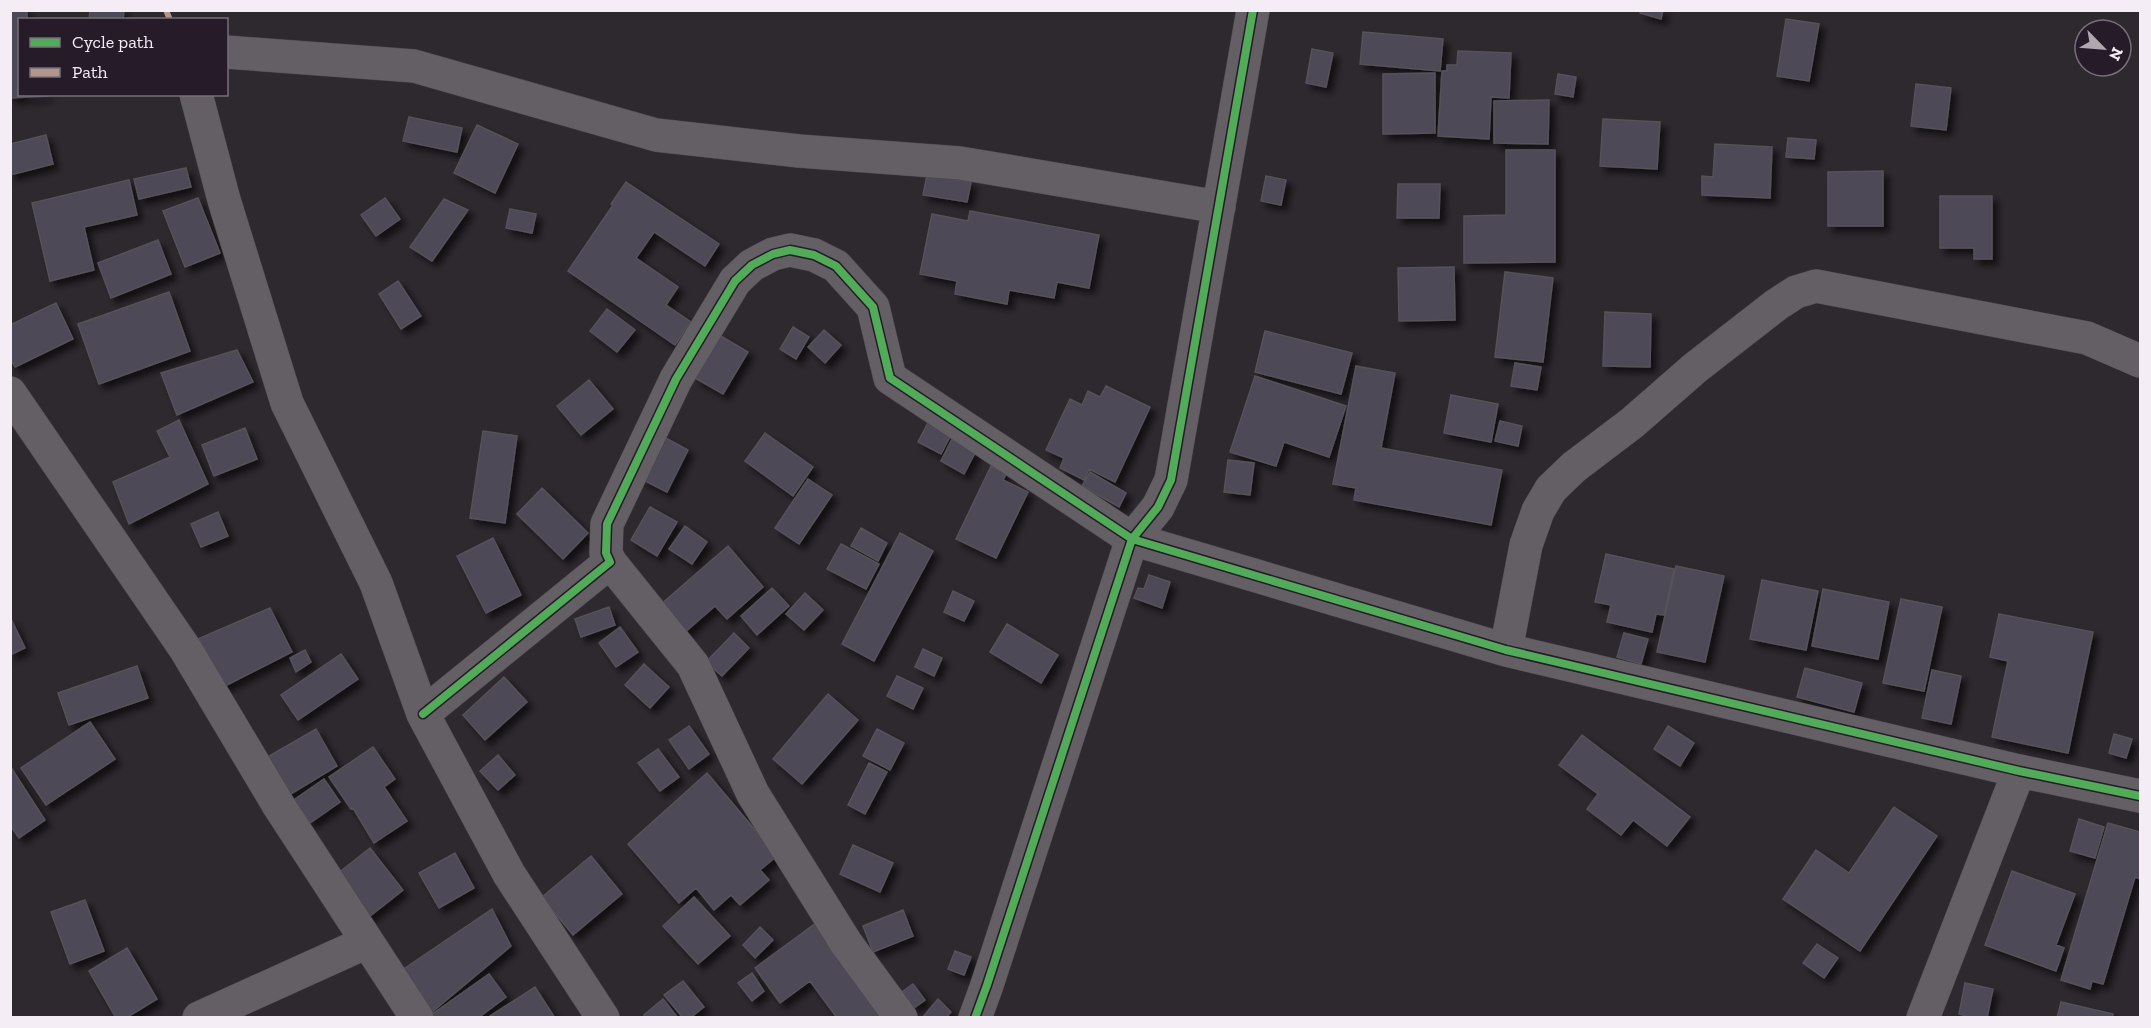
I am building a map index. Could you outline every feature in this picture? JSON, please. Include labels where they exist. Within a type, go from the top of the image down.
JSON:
[{"type":"street","points":[[975,1017],[1132,539],[1158,507],[1171,480],[1253,10]]},
{"type":"street","points":[[228,52],[414,66],[656,135],[799,151],[960,163],[1219,207]]},
{"type":"street","points":[[197,96],[224,200],[286,403],[376,583],[423,714],[509,874],[603,1017]]},
{"type":"street","points":[[901,1017],[846,943],[753,794],[693,665],[610,562],[606,553],[607,524],[676,379],[735,281],[752,265],[773,254],[790,250],[814,255],[837,266],[873,307],[891,378],[1132,539],[1506,650],[2019,771],[2140,796]]},
{"type":"street","points":[[1506,650],[1527,545],[1538,511],[1551,489],[1574,467],[1632,423],[1695,368],[1796,292],[1816,286],[2087,338],[2140,362]]},
{"type":"street","points":[[10,393],[186,650],[279,806],[417,1017]]},
{"type":"street","points":[[423,714],[610,562]]},
{"type":"street","points":[[1923,1017],[2019,771]]},
{"type":"street","points":[[199,1017],[367,942]]},
{"type":"building","points":[[10,10],[27,10],[27,18],[18,18],[18,96],[49,96],[10,98]]},
{"type":"building","points":[[90,10],[124,10],[123,18],[89,18]]},
{"type":"building","points":[[1640,10],[1663,10],[1661,19],[1640,13]]},
{"type":"building","points":[[1786,19],[1819,24],[1809,81],[1777,76]]},
{"type":"building","points":[[1363,32],[1443,39],[1440,71],[1360,64]]},
{"type":"building","points":[[1312,49],[1333,53],[1326,87],[1306,83]]},
{"type":"building","points":[[1458,51],[1511,53],[1509,98],[1491,97],[1489,139],[1438,136],[1442,71],[1447,71],[1447,65],[1457,65]]},
{"type":"building","points":[[1435,73],[1435,133],[1383,134],[1383,74]]},
{"type":"building","points":[[1558,74],[1576,77],[1573,97],[1555,94]]},
{"type":"building","points":[[1916,84],[1951,88],[1946,130],[1911,126]]},
{"type":"building","points":[[1549,100],[1548,144],[1494,143],[1494,101]]},
{"type":"building","points":[[409,117],[462,128],[457,152],[403,141]]},
{"type":"building","points":[[1603,119],[1660,122],[1657,169],[1600,166]]},
{"type":"building","points":[[477,125],[518,144],[495,193],[454,173]]},
{"type":"building","points":[[46,135],[53,164],[10,175],[10,144]]},
{"type":"building","points":[[1788,138],[1816,140],[1814,159],[1786,157]]},
{"type":"building","points":[[1715,144],[1772,147],[1770,198],[1702,195],[1702,176],[1713,177]]},
{"type":"building","points":[[1506,150],[1555,150],[1555,262],[1464,263],[1464,216],[1506,215]]},
{"type":"building","points":[[186,168],[191,187],[139,199],[134,179]]},
{"type":"building","points":[[1883,171],[1883,226],[1828,226],[1828,172]]},
{"type":"building","points":[[927,175],[971,182],[967,202],[923,195]]},
{"type":"building","points":[[1266,176],[1286,180],[1281,205],[1261,201]]},
{"type":"building","points":[[129,180],[137,215],[84,227],[94,270],[50,281],[32,203]]},
{"type":"building","points":[[626,182],[719,244],[705,266],[654,232],[636,258],[678,287],[666,305],[691,322],[675,345],[568,271]]},
{"type":"building","points":[[1398,184],[1440,184],[1439,218],[1397,218]]},
{"type":"building","points":[[1940,196],[1992,196],[1992,259],[1974,259],[1974,248],[1940,248]]},
{"type":"building","points":[[198,198],[220,253],[185,267],[163,211]]},
{"type":"building","points":[[385,198],[400,219],[376,236],[361,215]]},
{"type":"building","points":[[444,199],[468,210],[432,261],[410,247]]},
{"type":"building","points":[[510,209],[536,214],[532,233],[506,228]]},
{"type":"building","points":[[970,211],[1099,235],[1089,288],[1057,282],[1054,298],[1009,290],[1007,304],[955,294],[957,281],[920,274],[932,214],[968,221]]},
{"type":"building","points":[[158,240],[171,274],[111,298],[98,263]]},
{"type":"building","points":[[1454,267],[1455,320],[1399,321],[1398,268]]},
{"type":"building","points":[[1505,272],[1553,278],[1543,362],[1495,357]]},
{"type":"building","points":[[398,281],[421,316],[401,329],[379,294]]},
{"type":"building","points":[[169,292],[190,351],[99,384],[78,324]]},
{"type":"building","points":[[56,303],[73,339],[15,367],[10,358],[10,325]]},
{"type":"building","points":[[607,309],[635,330],[617,352],[590,331]]},
{"type":"building","points":[[1605,312],[1651,314],[1650,367],[1603,366]]},
{"type":"building","points":[[793,327],[809,337],[796,359],[780,349]]},
{"type":"building","points":[[824,330],[841,345],[825,363],[808,347]]},
{"type":"building","points":[[1265,331],[1352,353],[1341,394],[1255,372]]},
{"type":"building","points":[[719,335],[748,352],[723,394],[695,378]]},
{"type":"building","points":[[237,350],[253,382],[177,415],[161,373]]},
{"type":"building","points":[[1515,363],[1541,367],[1537,390],[1511,386]]},
{"type":"building","points":[[1356,366],[1395,373],[1381,448],[1502,470],[1491,525],[1354,500],[1356,488],[1333,484]]},
{"type":"building","points":[[1255,376],[1346,406],[1329,457],[1284,442],[1276,466],[1230,452]]},
{"type":"building","points":[[589,380],[613,409],[581,435],[557,406]]},
{"type":"building","points":[[1106,386],[1150,407],[1115,482],[1089,469],[1084,480],[1060,468],[1064,458],[1046,450],[1070,399],[1082,405],[1088,391],[1100,397]]},
{"type":"building","points":[[1451,395],[1498,404],[1491,442],[1444,433]]},
{"type":"building","points":[[931,417],[954,429],[941,454],[918,442]]},
{"type":"building","points":[[179,420],[208,484],[129,524],[113,482],[170,457],[157,431]]},
{"type":"building","points":[[1500,421],[1522,426],[1518,446],[1495,441]]},
{"type":"building","points":[[245,428],[257,459],[214,476],[202,445]]},
{"type":"building","points":[[483,431],[517,436],[505,523],[470,518]]},
{"type":"building","points":[[765,433],[813,467],[793,496],[745,461]]},
{"type":"building","points":[[662,436],[688,450],[667,492],[641,479]]},
{"type":"building","points":[[952,439],[976,451],[964,474],[941,461]]},
{"type":"building","points":[[1228,460],[1254,463],[1250,495],[1224,492]]},
{"type":"building","points":[[991,466],[1006,474],[1003,480],[1028,492],[996,558],[956,539]]},
{"type":"building","points":[[1090,472],[1126,493],[1119,507],[1082,486]]},
{"type":"building","points":[[808,479],[832,495],[799,544],[775,528]]},
{"type":"building","points":[[542,488],[588,533],[563,559],[517,514]]},
{"type":"building","points":[[650,507],[677,522],[657,556],[631,540]]},
{"type":"building","points":[[218,512],[228,536],[201,547],[191,524]]},
{"type":"building","points":[[685,526],[707,542],[692,564],[669,549]]},
{"type":"building","points":[[861,528],[887,543],[878,561],[851,546]]},
{"type":"building","points":[[900,533],[933,551],[874,661],[842,644]]},
{"type":"building","points":[[493,538],[521,595],[486,613],[457,556]]},
{"type":"building","points":[[841,544],[879,564],[866,589],[827,569]]},
{"type":"building","points":[[728,546],[763,587],[727,619],[715,606],[676,640],[652,612]]},
{"type":"building","points":[[1606,554],[1674,569],[1664,615],[1656,614],[1652,632],[1607,622],[1611,605],[1595,602]]},
{"type":"building","points":[[1676,566],[1724,576],[1705,662],[1657,652]]},
{"type":"building","points":[[1149,575],[1170,582],[1162,608],[1134,598],[1138,588],[1144,589]]},
{"type":"building","points":[[1762,580],[1818,591],[1806,650],[1750,639]]},
{"type":"building","points":[[772,588],[789,606],[757,635],[741,616]]},
{"type":"building","points":[[1823,589],[1889,602],[1878,659],[1812,646]]},
{"type":"building","points":[[953,591],[974,601],[964,621],[944,612]]},
{"type":"building","points":[[805,593],[823,610],[804,630],[786,614]]},
{"type":"building","points":[[1901,599],[1942,607],[1924,691],[1883,683]]},
{"type":"building","points":[[609,607],[615,625],[581,637],[575,619]]},
{"type":"building","points":[[270,608],[292,652],[221,688],[193,641]]},
{"type":"building","points":[[1999,614],[2093,632],[2068,753],[1992,737],[2008,661],[1990,657]]},
{"type":"building","points":[[10,617],[25,648],[10,655]]},
{"type":"building","points":[[1007,624],[1058,655],[1041,683],[990,652]]},
{"type":"building","points":[[620,627],[638,652],[616,667],[599,643]]},
{"type":"building","points":[[734,633],[749,648],[722,676],[706,662]]},
{"type":"building","points":[[1624,633],[1648,639],[1641,664],[1617,657]]},
{"type":"building","points":[[923,649],[942,658],[934,676],[915,667]]},
{"type":"building","points":[[305,650],[311,662],[296,672],[290,658]]},
{"type":"building","points":[[341,654],[358,679],[298,720],[281,695]]},
{"type":"building","points":[[644,664],[669,687],[650,708],[625,685]]},
{"type":"building","points":[[137,666],[148,698],[69,725],[58,693]]},
{"type":"building","points":[[1805,668],[1862,683],[1854,712],[1797,697]]},
{"type":"building","points":[[1932,670],[1961,676],[1951,724],[1922,718]]},
{"type":"building","points":[[897,676],[923,688],[913,709],[887,696]]},
{"type":"building","points":[[504,677],[527,702],[485,740],[463,715]]},
{"type":"building","points":[[828,694],[858,720],[802,784],[773,759]]},
{"type":"building","points":[[90,722],[115,759],[46,805],[21,768]]},
{"type":"building","points":[[689,726],[709,754],[689,769],[669,740]]},
{"type":"building","points":[[1668,726],[1694,743],[1680,766],[1654,749]]},
{"type":"building","points":[[316,729],[337,766],[286,797],[264,759]]},
{"type":"building","points":[[877,729],[904,743],[890,770],[863,756]]},
{"type":"building","points":[[2114,734],[2132,739],[2126,758],[2109,753]]},
{"type":"building","points":[[1582,735],[1690,817],[1667,846],[1633,820],[1621,835],[1587,809],[1598,794],[1559,765]]},
{"type":"building","points":[[373,747],[395,779],[384,787],[407,821],[374,843],[353,808],[351,809],[329,777]]},
{"type":"building","points":[[658,749],[679,777],[660,791],[638,763]]},
{"type":"building","points":[[498,755],[515,775],[498,790],[480,771]]},
{"type":"building","points":[[869,763],[887,772],[865,814],[848,805]]},
{"type":"building","points":[[10,766],[45,820],[19,838],[10,825]]},
{"type":"building","points":[[707,773],[777,856],[760,870],[769,880],[740,905],[731,895],[714,910],[696,888],[679,903],[628,844]]},
{"type":"building","points":[[324,779],[340,802],[310,823],[294,800]]},
{"type":"building","points":[[1894,807],[1937,836],[1860,951],[1783,899],[1816,850],[1849,873]]},
{"type":"building","points":[[2079,819],[2104,827],[2095,858],[2070,851]]},
{"type":"building","points":[[2108,823],[2140,832],[2140,879],[2135,877],[2103,984],[2092,981],[2090,989],[2061,980]]},
{"type":"building","points":[[853,845],[893,863],[880,892],[840,874]]},
{"type":"building","points":[[370,848],[403,890],[365,920],[332,878]]},
{"type":"building","points":[[455,853],[474,888],[439,908],[419,873]]},
{"type":"building","points":[[591,856],[622,894],[573,935],[542,897]]},
{"type":"building","points":[[2012,871],[2075,894],[2056,945],[2064,948],[2056,971],[1985,945]]},
{"type":"building","points":[[694,897],[730,936],[698,964],[663,926]]},
{"type":"building","points":[[85,900],[104,951],[70,964],[51,912]]},
{"type":"building","points":[[492,909],[511,946],[425,1018],[392,977]]},
{"type":"building","points":[[903,910],[913,936],[873,952],[863,926]]},
{"type":"building","points":[[820,920],[891,1018],[837,1018],[810,981],[780,1003],[755,968]]},
{"type":"building","points":[[760,927],[773,940],[755,958],[743,945]]},
{"type":"building","points":[[1817,944],[1838,958],[1824,978],[1803,963]]},
{"type":"building","points":[[127,948],[157,999],[126,1018],[116,1018],[89,971]]},
{"type":"building","points":[[955,951],[971,957],[964,975],[948,969]]},
{"type":"building","points":[[752,973],[764,991],[752,1001],[738,983]]},
{"type":"building","points":[[489,974],[506,997],[478,1018],[432,1018],[431,1015]]},
{"type":"building","points":[[683,981],[704,1007],[690,1018],[683,1018],[664,995]]},
{"type":"building","points":[[1965,983],[1993,989],[1987,1018],[1973,1018],[1959,1014]]},
{"type":"building","points":[[913,984],[925,1000],[914,1008],[902,992]]},
{"type":"building","points":[[535,987],[555,1018],[487,1018]]},
{"type":"building","points":[[663,999],[678,1018],[646,1018],[644,1015]]},
{"type":"building","points":[[938,999],[951,1012],[946,1018],[922,1018]]},
{"type":"building","points":[[2061,1002],[2113,1014],[2112,1018],[2057,1018]]},
{"type":"marked path","points":[[166,10],[169,18]]},
{"type":"cycle path","points":[[975,1018],[1132,539],[1158,507],[1171,480],[1253,10]]},
{"type":"cycle path","points":[[423,714],[610,562],[606,553],[607,524],[676,379],[735,281],[752,265],[773,254],[790,250],[814,255],[836,266],[873,307],[890,378],[1132,539],[1506,650],[2019,771],[2140,796]]}]
